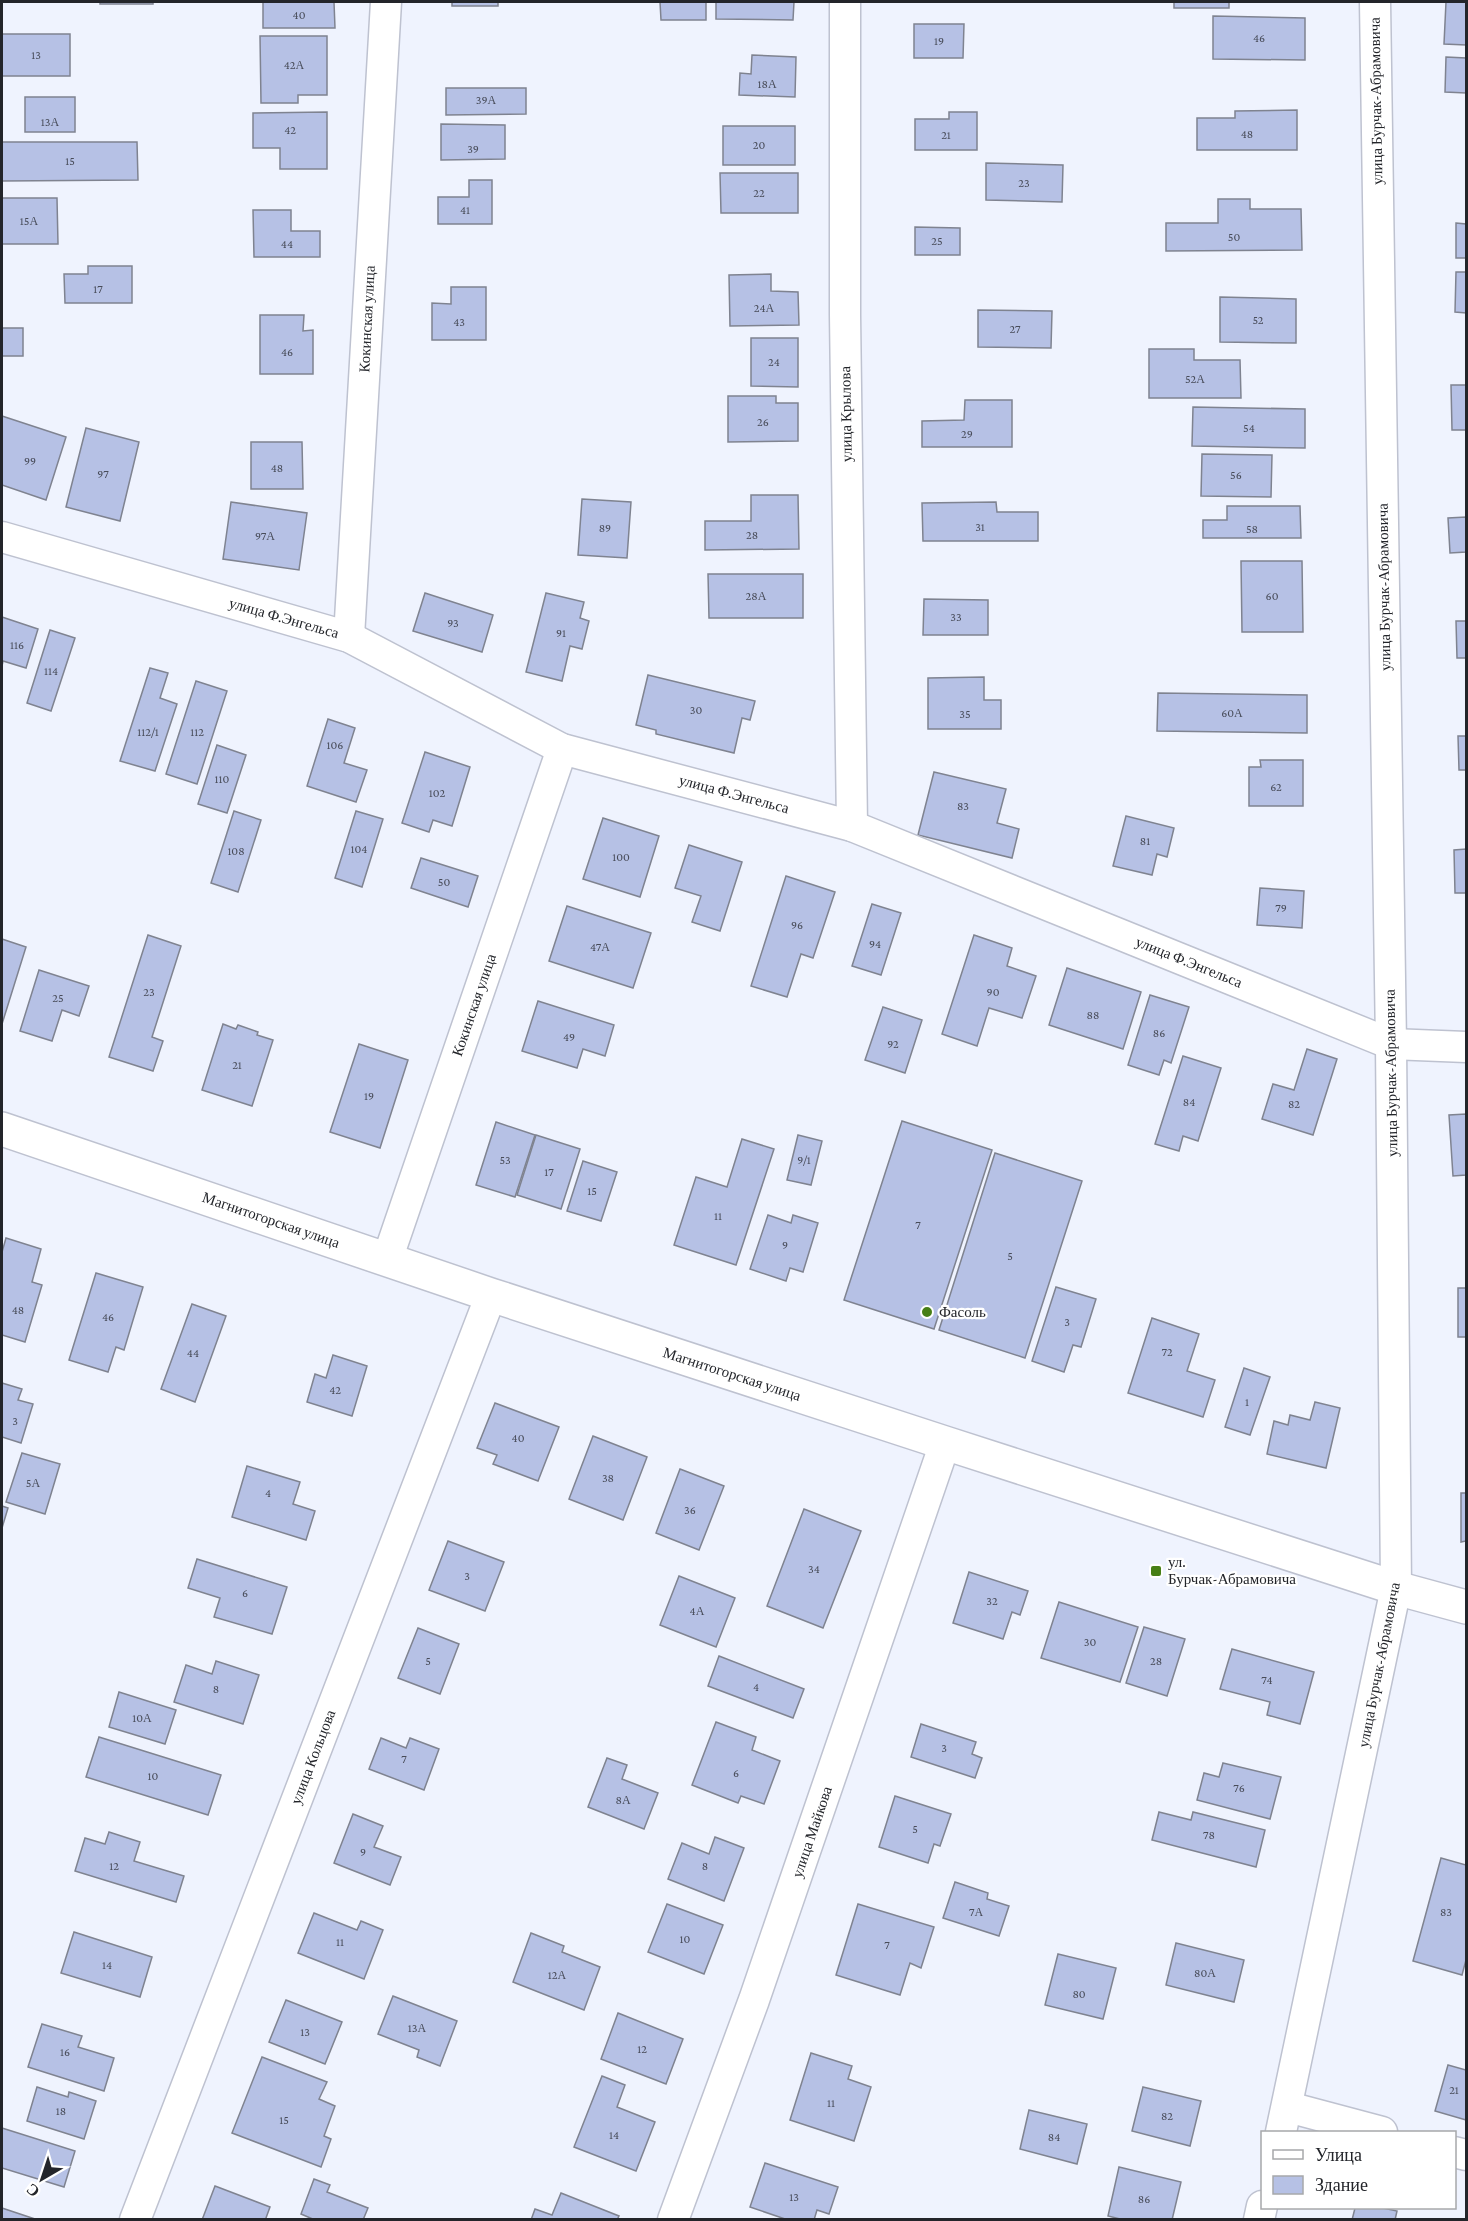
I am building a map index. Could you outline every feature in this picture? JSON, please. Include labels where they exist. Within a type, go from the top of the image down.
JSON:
[{"type":"street","name":"Кокинская улица","points":[[349,637],[386,2]]},
{"type":"street","name":"улица Крылова","points":[[845,2],[845,315],[852,826]]},
{"type":"street","name":"улица Бурчак-Абрамовича","points":[[1285,2120],[1396,1588],[1391,1044],[1375,2]]},
{"type":"street","name":"улица Ф.Энгельса","points":[[2,537],[349,637],[562,749],[852,826],[1391,1044],[1467,1047]]},
{"type":"street","name":"Кокинская улица","points":[[387,1260],[562,749]]},
{"type":"street","name":"Магнитогорская улица","points":[[2,1129],[491,1295],[1396,1588],[1467,1607]]},
{"type":"street","name":"улица Кольцова","points":[[135,2220],[491,1295]]},
{"type":"street","name":"улица Майкова","points":[[673,2220],[754,2000],[945,1443]]},
{"type":"street","points":[[1285,2120],[1367,2131]]},
{"type":"building","points":[[100,2],[153,2],[153,4],[100,4]]},
{"type":"building","points":[[263,2],[334,2],[335,28],[263,28]]},
{"type":"building","points":[[452,2],[498,2],[498,6],[452,6]]},
{"type":"building","points":[[660,2],[706,2],[706,20],[661,20]]},
{"type":"building","points":[[716,2],[794,2],[793,20],[716,19]]},
{"type":"building","points":[[1174,2],[1229,2],[1229,8],[1174,8]]},
{"type":"building","points":[[1446,2],[1466,2],[1466,45],[1444,44]]},
{"type":"building","points":[[1213,16],[1305,18],[1305,60],[1213,59]]},
{"type":"building","points":[[914,24],[964,24],[963,58],[914,58]]},
{"type":"building","points":[[2,34],[70,34],[70,76],[2,76]]},
{"type":"building","points":[[260,36],[327,36],[327,95],[298,95],[298,103],[261,103]]},
{"type":"building","points":[[752,55],[796,57],[795,97],[739,95],[740,73],[751,74]]},
{"type":"building","points":[[1446,57],[1466,58],[1466,93],[1445,92]]},
{"type":"building","points":[[446,88],[526,88],[526,114],[446,115]]},
{"type":"building","points":[[25,97],[75,97],[75,132],[25,132]]},
{"type":"building","points":[[1297,110],[1297,150],[1197,150],[1197,118],[1235,118],[1235,111]]},
{"type":"building","points":[[327,112],[327,169],[280,169],[280,148],[253,148],[253,113]]},
{"type":"building","points":[[949,112],[977,112],[977,150],[915,150],[915,119],[949,119]]},
{"type":"building","points":[[441,124],[505,125],[505,159],[441,160]]},
{"type":"building","points":[[723,126],[795,126],[795,165],[723,165]]},
{"type":"building","points":[[2,142],[137,142],[138,180],[2,181]]},
{"type":"building","points":[[986,163],[1063,165],[1062,202],[986,200]]},
{"type":"building","points":[[720,173],[798,173],[798,213],[721,213]]},
{"type":"building","points":[[469,180],[492,180],[492,224],[438,224],[438,197],[469,197]]},
{"type":"building","points":[[2,198],[57,198],[58,244],[2,244]]},
{"type":"building","points":[[1218,199],[1250,199],[1250,209],[1301,209],[1302,250],[1166,251],[1166,223],[1218,223]]},
{"type":"building","points":[[253,210],[291,210],[291,231],[320,231],[320,257],[254,257]]},
{"type":"building","points":[[1456,223],[1466,224],[1466,258],[1456,258]]},
{"type":"building","points":[[915,227],[960,228],[960,255],[915,255]]},
{"type":"building","points":[[88,266],[132,266],[132,303],[65,303],[64,274],[88,274]]},
{"type":"building","points":[[1456,272],[1466,272],[1466,313],[1455,312]]},
{"type":"building","points":[[771,274],[771,291],[798,292],[799,325],[730,326],[729,275]]},
{"type":"building","points":[[451,287],[486,287],[486,340],[432,340],[432,303],[451,304]]},
{"type":"building","points":[[1220,297],[1296,299],[1296,343],[1220,342]]},
{"type":"building","points":[[978,310],[1052,311],[1051,348],[978,347]]},
{"type":"building","points":[[260,315],[304,315],[303,331],[313,330],[313,374],[260,374]]},
{"type":"building","points":[[2,328],[23,328],[23,356],[2,356]]},
{"type":"building","points":[[751,338],[798,338],[798,387],[751,386]]},
{"type":"building","points":[[1149,349],[1194,349],[1194,360],[1240,360],[1241,398],[1149,398]]},
{"type":"building","points":[[1451,385],[1466,385],[1466,430],[1452,430]]},
{"type":"building","points":[[728,396],[776,396],[776,403],[798,403],[798,441],[728,442]]},
{"type":"building","points":[[965,400],[1012,400],[1012,447],[922,447],[922,421],[964,420]]},
{"type":"building","points":[[1193,407],[1305,409],[1305,448],[1192,446]]},
{"type":"building","points":[[2,416],[66,437],[46,500],[2,485]]},
{"type":"building","points":[[86,428],[139,442],[120,521],[66,507]]},
{"type":"building","points":[[251,442],[302,442],[303,489],[251,489]]},
{"type":"building","points":[[1202,454],[1272,455],[1271,497],[1201,496]]},
{"type":"building","points":[[751,495],[798,495],[799,549],[705,550],[705,521],[751,521]]},
{"type":"building","points":[[582,499],[631,502],[627,558],[578,555]]},
{"type":"building","points":[[231,502],[307,513],[299,570],[223,559]]},
{"type":"building","points":[[996,502],[997,512],[1038,512],[1038,541],[923,541],[922,503]]},
{"type":"building","points":[[1227,506],[1300,506],[1301,538],[1203,538],[1203,520],[1227,520]]},
{"type":"building","points":[[1466,517],[1466,552],[1450,553],[1448,518]]},
{"type":"building","points":[[1241,561],[1302,561],[1303,632],[1242,632]]},
{"type":"building","points":[[708,574],[803,574],[803,618],[709,618]]},
{"type":"building","points":[[425,593],[493,615],[482,652],[413,631]]},
{"type":"building","points":[[546,593],[584,602],[580,618],[589,621],[582,649],[570,646],[562,681],[526,672]]},
{"type":"building","points":[[924,599],[988,600],[988,635],[923,635]]},
{"type":"building","points":[[2,617],[38,629],[26,668],[3,661],[2,666]]},
{"type":"building","points":[[1456,621],[1466,621],[1466,658],[1457,658]]},
{"type":"building","points":[[50,630],[75,638],[51,711],[27,703]]},
{"type":"building","points":[[150,668],[168,673],[160,698],[177,704],[155,771],[120,761]]},
{"type":"building","points":[[648,675],[755,701],[750,720],[742,718],[734,753],[656,734],[656,730],[636,725]]},
{"type":"building","points":[[984,677],[984,700],[1001,700],[1001,729],[928,729],[928,678]]},
{"type":"building","points":[[196,681],[227,691],[197,784],[166,774]]},
{"type":"building","points":[[1158,693],[1307,695],[1307,733],[1157,731]]},
{"type":"building","points":[[328,719],[355,728],[344,763],[367,770],[356,802],[307,786]]},
{"type":"building","points":[[1458,736],[1466,736],[1466,770],[1459,770]]},
{"type":"building","points":[[217,745],[246,755],[227,813],[198,804]]},
{"type":"building","points":[[425,752],[470,767],[452,826],[433,820],[429,832],[402,823]]},
{"type":"building","points":[[1260,760],[1303,760],[1303,806],[1249,806],[1249,767],[1261,767]]},
{"type":"building","points":[[934,772],[1006,789],[997,823],[1019,829],[1012,858],[918,835]]},
{"type":"building","points":[[234,811],[261,820],[238,892],[211,883]]},
{"type":"building","points":[[356,811],[383,819],[362,887],[335,878]]},
{"type":"building","points":[[1126,816],[1174,828],[1167,857],[1157,854],[1152,875],[1113,866]]},
{"type":"building","points":[[603,818],[659,836],[640,897],[583,879]]},
{"type":"building","points":[[689,845],[742,862],[720,931],[692,922],[701,896],[675,888]]},
{"type":"building","points":[[1466,849],[1466,893],[1455,893],[1454,850]]},
{"type":"building","points":[[421,858],[478,876],[468,907],[411,888]]},
{"type":"building","points":[[786,876],[835,892],[813,958],[801,954],[787,997],[751,986]]},
{"type":"building","points":[[1260,888],[1304,891],[1302,928],[1257,925]]},
{"type":"building","points":[[872,904],[901,913],[881,975],[852,966]]},
{"type":"building","points":[[567,906],[651,933],[633,988],[549,961]]},
{"type":"building","points":[[148,935],[181,946],[152,1037],[163,1041],[153,1071],[109,1057]]},
{"type":"building","points":[[974,935],[1012,948],[1007,966],[1036,976],[1022,1018],[989,1008],[977,1046],[942,1034]]},
{"type":"building","points":[[2,939],[26,947],[2,1024]]},
{"type":"building","points":[[1067,968],[1141,992],[1123,1049],[1049,1025]]},
{"type":"building","points":[[39,970],[89,986],[79,1016],[62,1010],[52,1041],[20,1031]]},
{"type":"building","points":[[1150,995],[1189,1007],[1171,1063],[1164,1060],[1159,1075],[1128,1065]]},
{"type":"building","points":[[538,1001],[614,1025],[605,1056],[583,1049],[577,1068],[522,1051]]},
{"type":"building","points":[[883,1007],[922,1020],[905,1073],[865,1060]]},
{"type":"building","points":[[223,1024],[236,1029],[238,1025],[273,1040],[252,1106],[202,1090]]},
{"type":"building","points":[[359,1044],[408,1060],[380,1148],[330,1132]]},
{"type":"building","points":[[1307,1049],[1337,1059],[1313,1135],[1262,1119],[1273,1084],[1294,1090]]},
{"type":"building","points":[[1183,1056],[1221,1068],[1198,1141],[1183,1136],[1179,1151],[1155,1144]]},
{"type":"building","points":[[1466,1114],[1466,1175],[1453,1176],[1449,1115]]},
{"type":"building","points":[[902,1121],[992,1150],[934,1329],[844,1300]]},
{"type":"building","points":[[496,1122],[535,1135],[515,1197],[476,1185]]},
{"type":"building","points":[[536,1135],[580,1149],[561,1209],[517,1195]]},
{"type":"building","points":[[798,1135],[822,1141],[811,1185],[787,1180]]},
{"type":"building","points":[[742,1139],[774,1149],[736,1265],[674,1245],[696,1177],[727,1187]]},
{"type":"building","points":[[995,1153],[1082,1181],[1025,1358],[939,1330]]},
{"type":"building","points":[[583,1161],[617,1172],[601,1221],[567,1211]]},
{"type":"building","points":[[768,1215],[791,1223],[793,1215],[818,1223],[803,1272],[790,1268],[786,1281],[750,1269]]},
{"type":"building","points":[[6,1238],[41,1249],[32,1282],[42,1285],[25,1342],[2,1335],[2,1252]]},
{"type":"building","points":[[96,1273],[143,1287],[124,1350],[116,1347],[108,1372],[69,1360]]},
{"type":"building","points":[[1056,1287],[1096,1299],[1081,1347],[1073,1345],[1064,1372],[1032,1361]]},
{"type":"building","points":[[1458,1288],[1466,1288],[1466,1337],[1458,1337]]},
{"type":"building","points":[[192,1304],[226,1316],[195,1402],[161,1389]]},
{"type":"building","points":[[1152,1318],[1199,1334],[1187,1371],[1215,1380],[1203,1417],[1128,1393]]},
{"type":"building","points":[[333,1355],[367,1366],[352,1416],[307,1402],[315,1374],[326,1378]]},
{"type":"building","points":[[1244,1368],[1270,1377],[1250,1435],[1225,1427]]},
{"type":"building","points":[[2,1383],[22,1389],[18,1400],[33,1404],[21,1443],[2,1437]]},
{"type":"building","points":[[1315,1402],[1340,1408],[1326,1468],[1267,1454],[1274,1421],[1288,1425],[1290,1415],[1310,1420]]},
{"type":"building","points":[[495,1403],[559,1427],[538,1481],[493,1464],[497,1455],[477,1448]]},
{"type":"building","points":[[593,1436],[647,1457],[623,1520],[569,1499]]},
{"type":"building","points":[[22,1453],[60,1464],[45,1514],[6,1502]]},
{"type":"building","points":[[247,1466],[300,1482],[293,1504],[315,1511],[306,1540],[232,1517]]},
{"type":"building","points":[[680,1469],[724,1486],[699,1550],[656,1533]]},
{"type":"building","points":[[1461,1493],[1466,1493],[1466,1541],[1461,1542]]},
{"type":"building","points":[[2,1506],[8,1508],[2,1528]]},
{"type":"building","points":[[804,1509],[861,1531],[823,1628],[767,1606]]},
{"type":"building","points":[[448,1541],[504,1562],[485,1611],[429,1590]]},
{"type":"building","points":[[197,1559],[287,1587],[272,1634],[214,1617],[220,1598],[188,1588]]},
{"type":"building","points":[[969,1572],[1028,1591],[1020,1615],[1012,1612],[1003,1639],[953,1623]]},
{"type":"building","points":[[679,1576],[735,1598],[716,1647],[660,1625]]},
{"type":"building","points":[[1059,1602],[1138,1627],[1120,1682],[1041,1658]]},
{"type":"building","points":[[1144,1627],[1185,1639],[1167,1696],[1126,1683]]},
{"type":"building","points":[[418,1628],[459,1644],[440,1694],[398,1678]]},
{"type":"building","points":[[1232,1649],[1314,1672],[1300,1724],[1267,1715],[1270,1702],[1220,1689]]},
{"type":"building","points":[[719,1656],[804,1689],[793,1718],[708,1686]]},
{"type":"building","points":[[216,1661],[259,1675],[243,1724],[174,1702],[186,1665],[212,1674]]},
{"type":"building","points":[[119,1692],[176,1710],[165,1744],[109,1727]]},
{"type":"building","points":[[716,1722],[756,1737],[752,1750],[780,1761],[764,1804],[741,1796],[738,1803],[692,1785]]},
{"type":"building","points":[[921,1724],[976,1742],[972,1754],[982,1758],[975,1778],[911,1757]]},
{"type":"building","points":[[99,1737],[221,1775],[208,1815],[86,1777]]},
{"type":"building","points":[[381,1738],[406,1748],[410,1738],[439,1749],[424,1790],[369,1769]]},
{"type":"building","points":[[607,1758],[627,1765],[622,1779],[658,1793],[644,1829],[588,1807]]},
{"type":"building","points":[[1223,1763],[1281,1777],[1270,1819],[1197,1800],[1204,1773],[1219,1777]]},
{"type":"building","points":[[895,1796],[951,1814],[940,1846],[934,1844],[928,1863],[879,1847]]},
{"type":"building","points":[[1159,1812],[1191,1820],[1193,1812],[1265,1830],[1256,1867],[1152,1840]]},
{"type":"building","points":[[353,1814],[383,1826],[374,1847],[401,1857],[390,1885],[334,1863]]},
{"type":"building","points":[[109,1832],[140,1842],[134,1861],[184,1876],[176,1902],[75,1871],[85,1838],[105,1844]]},
{"type":"building","points":[[715,1837],[744,1848],[724,1901],[668,1879],[682,1843],[709,1854]]},
{"type":"building","points":[[1441,1858],[1466,1865],[1466,1960],[1462,1975],[1413,1961]]},
{"type":"building","points":[[955,1882],[988,1893],[987,1899],[1009,1906],[999,1936],[943,1918]]},
{"type":"building","points":[[667,1904],[723,1925],[704,1974],[648,1952]]},
{"type":"building","points":[[858,1904],[934,1927],[921,1968],[910,1963],[900,1995],[836,1975]]},
{"type":"building","points":[[314,1913],[357,1930],[361,1921],[383,1930],[364,1979],[298,1953]]},
{"type":"building","points":[[74,1932],[152,1957],[140,1997],[61,1973]]},
{"type":"building","points":[[531,1933],[564,1946],[562,1952],[600,1967],[584,2010],[513,1982]]},
{"type":"building","points":[[1176,1943],[1244,1960],[1234,2002],[1166,1985]]},
{"type":"building","points":[[1058,1954],[1116,1968],[1103,2019],[1045,2005]]},
{"type":"building","points":[[393,1996],[457,2021],[440,2066],[417,2057],[419,2050],[378,2034]]},
{"type":"building","points":[[286,2000],[342,2022],[325,2064],[269,2042]]},
{"type":"building","points":[[618,2013],[683,2039],[666,2084],[601,2059]]},
{"type":"building","points":[[42,2024],[82,2036],[78,2047],[114,2058],[104,2091],[28,2067]]},
{"type":"building","points":[[811,2053],[852,2066],[848,2079],[871,2087],[854,2141],[790,2120]]},
{"type":"building","points":[[262,2057],[327,2082],[319,2099],[335,2106],[324,2136],[331,2139],[321,2167],[232,2133]]},
{"type":"building","points":[[1448,2065],[1466,2070],[1466,2120],[1435,2111]]},
{"type":"building","points":[[602,2076],[625,2085],[617,2107],[655,2122],[636,2171],[574,2147]]},
{"type":"building","points":[[37,2087],[68,2097],[69,2092],[96,2101],[84,2139],[27,2121]]},
{"type":"building","points":[[1143,2087],[1201,2101],[1190,2146],[1132,2131]]},
{"type":"building","points":[[1029,2110],[1087,2124],[1077,2164],[1020,2149]]},
{"type":"building","points":[[2,2128],[75,2151],[64,2187],[2,2168]]},
{"type":"building","points":[[765,2163],[838,2187],[829,2214],[817,2210],[814,2220],[788,2220],[750,2207]]},
{"type":"building","points":[[1119,2167],[1181,2182],[1172,2220],[1124,2220],[1108,2216]]},
{"type":"building","points":[[314,2179],[330,2185],[327,2192],[368,2208],[363,2220],[315,2220],[301,2214]]},
{"type":"building","points":[[215,2186],[270,2207],[266,2218],[269,2220],[202,2220]]},
{"type":"building","points":[[561,2193],[619,2216],[617,2220],[531,2220],[535,2209],[552,2215]]},
{"type":"building","points":[[2,2208],[38,2220],[2,2220]]},
{"type":"building","points":[[1355,2209],[1397,2211],[1395,2220],[1352,2220]]},
{"type":"place","name":"Фасоль","points":[[927,1312]]},
{"type":"place","name":"ул. Бурчак-Абрамовича","points":[[1156,1571]]}]
